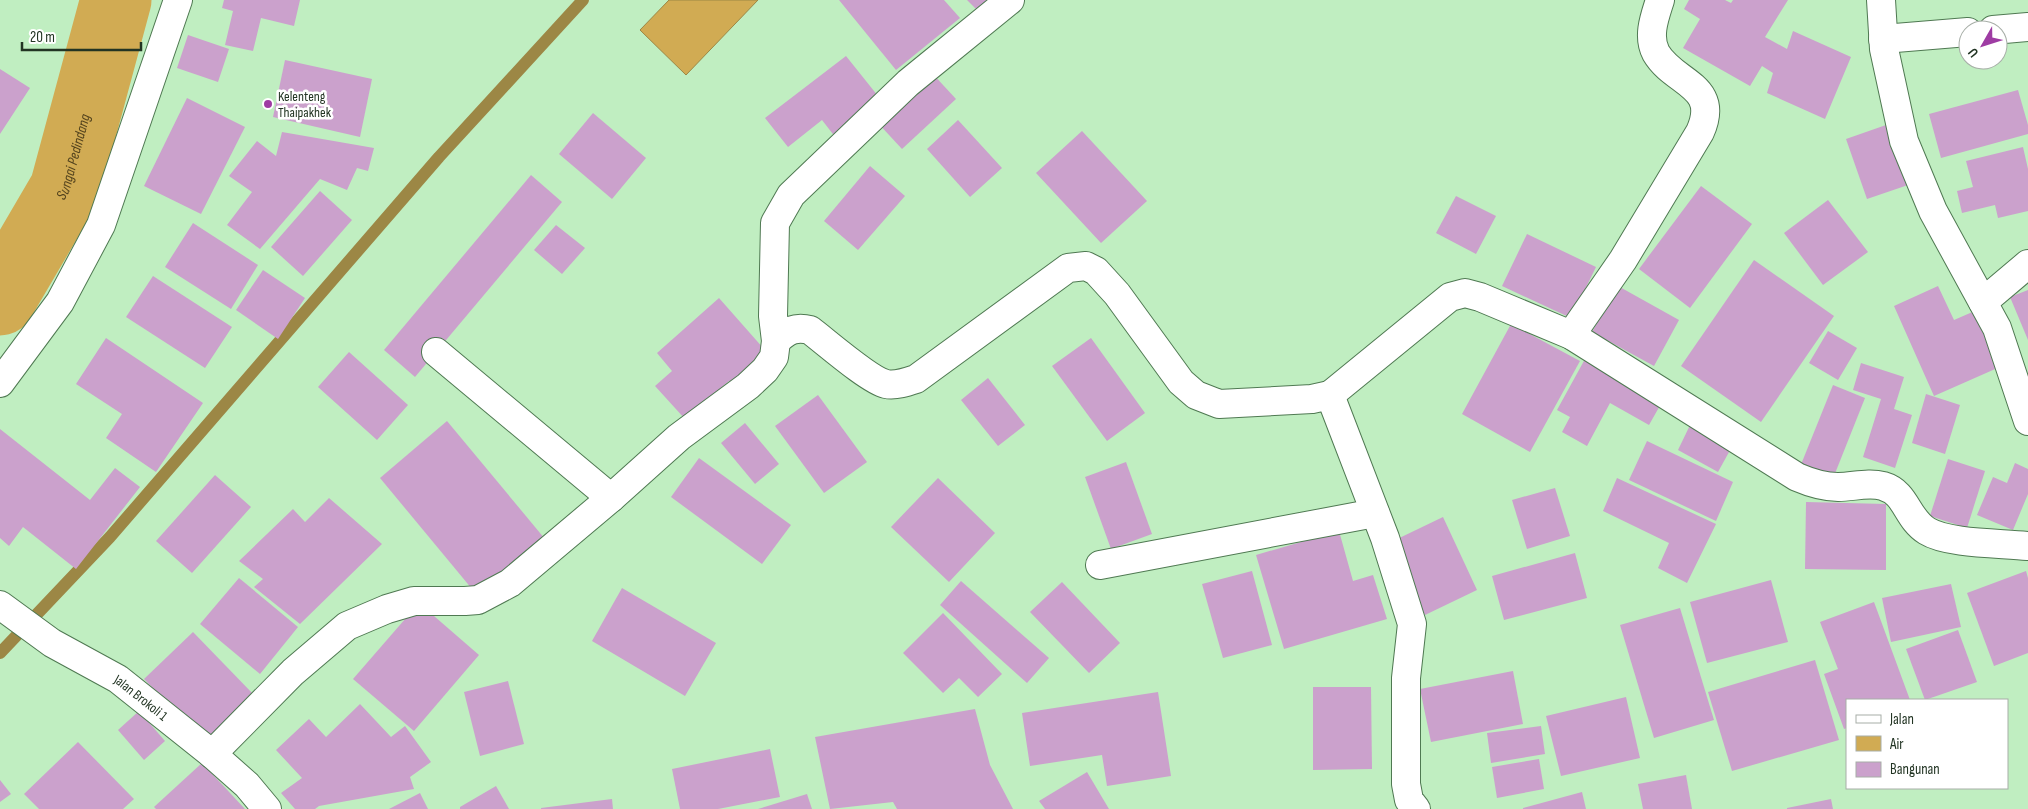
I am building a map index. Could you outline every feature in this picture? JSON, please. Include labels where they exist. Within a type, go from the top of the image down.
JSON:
[{"type":"street","points":[[0,383],[60,302],[101,225],[178,0]]},
{"type":"street","points":[[212,754],[293,672],[347,626],[387,609],[414,601],[478,600],[510,583],[611,498],[679,437],[748,386],[765,370],[774,357],[776,341],[772,316],[775,224],[791,195],[908,83],[1010,0]]},
{"type":"street","points":[[1570,335],[1623,260],[1705,120],[1706,106],[1693,85],[1667,64],[1656,52],[1652,38],[1653,23],[1660,0]]},
{"type":"street","points":[[1881,0],[1883,39],[1904,141],[1933,211],[1997,328],[2028,421]]},
{"type":"street","points":[[2008,29],[2028,27]]},
{"type":"street","points":[[1883,39],[1958,33]]},
{"type":"street","points":[[1983,302],[2028,264]]},
{"type":"street","points":[[776,341],[792,329],[810,330],[872,377],[886,384],[901,384],[916,379],[1068,268],[1086,266],[1096,271],[1117,294],[1181,382],[1196,395],[1219,404],[1312,399],[1330,395],[1450,297],[1465,293],[1480,297],[1570,335],[1797,477],[1816,485],[1836,487],[1872,484],[1885,486],[1897,493],[1913,520],[1927,531],[1944,538],[2028,546]]},
{"type":"street","points":[[436,352],[611,498]]},
{"type":"street","points":[[1330,395],[1375,513],[1412,624],[1406,678],[1406,784],[1410,800],[1416,809]]},
{"type":"street","points":[[1100,565],[1375,513]]},
{"type":"street","name":"Jalan Brokoli 1","points":[[0,605],[52,643],[118,679],[212,754],[247,785],[267,809]]},
{"type":"water","points":[[669,0],[758,0],[686,75],[640,30]]},
{"type":"building","points":[[224,0],[300,0],[294,26],[261,18],[253,51],[225,45],[233,11],[222,8]]},
{"type":"building","points":[[839,0],[944,0],[960,18],[896,70]]},
{"type":"building","points":[[967,0],[988,0],[977,10]]},
{"type":"building","points":[[1689,0],[1725,0],[1731,3],[1733,0],[1788,0],[1765,37],[1787,49],[1793,31],[1851,57],[1825,119],[1767,93],[1773,73],[1762,66],[1750,86],[1683,48],[1700,19],[1684,9]]},
{"type":"building","points":[[188,35],[229,49],[218,82],[177,68]]},
{"type":"building","points":[[846,56],[882,101],[836,138],[822,120],[788,147],[765,118]]},
{"type":"building","points":[[285,60],[372,79],[360,137],[273,117]]},
{"type":"building","points":[[0,69],[30,88],[0,134]]},
{"type":"building","points":[[931,72],[956,99],[902,149],[877,122]]},
{"type":"building","points":[[2018,90],[2028,125],[2028,134],[1941,158],[1929,114]]},
{"type":"building","points":[[187,98],[245,127],[201,214],[144,186]]},
{"type":"building","points":[[593,113],[646,158],[612,199],[559,154]]},
{"type":"building","points":[[958,120],[1002,168],[970,197],[927,149]]},
{"type":"building","points":[[1886,125],[1908,185],[1867,199],[1846,139]]},
{"type":"building","points":[[1082,131],[1147,201],[1101,243],[1036,173]]},
{"type":"building","points":[[282,132],[374,148],[368,171],[357,168],[347,190],[320,179],[260,249],[227,225],[252,192],[229,176],[257,141],[276,156]]},
{"type":"building","points":[[2023,147],[2028,169],[2028,211],[1998,218],[1995,205],[1962,213],[1957,191],[1973,187],[1966,161]]},
{"type":"building","points":[[870,166],[905,196],[858,250],[824,221]]},
{"type":"building","points":[[531,175],[562,202],[415,377],[384,350]]},
{"type":"building","points":[[1701,186],[1752,224],[1690,308],[1639,269]]},
{"type":"building","points":[[320,191],[352,220],[303,276],[271,247]]},
{"type":"building","points":[[1456,196],[1496,216],[1476,254],[1436,233]]},
{"type":"building","points":[[1828,200],[1868,252],[1823,285],[1784,233]]},
{"type":"building","points":[[193,223],[258,265],[231,309],[165,267]]},
{"type":"building","points":[[556,225],[585,248],[562,274],[534,250]]},
{"type":"building","points":[[1527,234],[1596,267],[1571,318],[1502,286]]},
{"type":"building","points":[[1754,260],[1834,316],[1761,422],[1681,366]]},
{"type":"building","points":[[263,270],[305,298],[278,339],[236,310]]},
{"type":"building","points":[[153,276],[232,327],[205,368],[126,317]]},
{"type":"building","points":[[1618,286],[1679,320],[1654,366],[1592,332]]},
{"type":"building","points":[[1938,286],[1954,320],[1977,310],[2002,366],[1934,396],[1894,306]]},
{"type":"building","points":[[2028,290],[2028,340],[2010,297]]},
{"type":"building","points":[[719,298],[771,357],[736,388],[729,381],[685,419],[655,386],[672,371],[657,353]]},
{"type":"building","points":[[1511,324],[1580,361],[1530,452],[1462,414]]},
{"type":"building","points":[[1828,331],[1857,348],[1838,380],[1809,363]]},
{"type":"building","points":[[106,338],[203,403],[156,472],[106,438],[122,414],[76,384]]},
{"type":"building","points":[[1091,338],[1145,413],[1107,441],[1052,366]]},
{"type":"building","points":[[349,352],[408,405],[377,440],[318,387]]},
{"type":"building","points":[[1585,359],[1662,402],[1649,425],[1610,403],[1587,446],[1562,432],[1570,417],[1557,410]]},
{"type":"building","points":[[1861,363],[1904,377],[1894,409],[1912,415],[1895,468],[1863,457],[1881,399],[1853,390]]},
{"type":"building","points":[[988,378],[1025,425],[998,446],[961,400]]},
{"type":"building","points":[[1833,385],[1865,398],[1832,481],[1800,467]]},
{"type":"building","points":[[1926,394],[1960,405],[1945,454],[1912,443]]},
{"type":"building","points":[[818,395],[867,462],[824,493],[775,426]]},
{"type":"building","points":[[447,421],[545,539],[477,595],[380,478]]},
{"type":"building","points":[[1692,421],[1734,443],[1718,472],[1678,450]]},
{"type":"building","points":[[745,423],[779,464],[755,484],[721,443]]},
{"type":"building","points":[[0,429],[90,500],[115,468],[140,487],[76,569],[23,527],[9,546],[0,538]]},
{"type":"building","points":[[1647,441],[1733,482],[1716,521],[1629,480]]},
{"type":"building","points":[[699,458],[791,525],[762,564],[671,497]]},
{"type":"building","points":[[1948,459],[1985,471],[1967,528],[1930,516]]},
{"type":"building","points":[[1126,462],[1152,534],[1111,549],[1085,477]]},
{"type":"building","points":[[2015,463],[2028,469],[2028,494],[2013,530],[1977,515],[1993,477],[2007,483]]},
{"type":"building","points":[[215,475],[251,507],[192,573],[156,541]]},
{"type":"building","points":[[938,478],[995,533],[949,582],[891,527]]},
{"type":"building","points":[[1617,478],[1716,524],[1687,583],[1658,568],[1669,543],[1603,511]]},
{"type":"building","points":[[1555,488],[1570,536],[1527,549],[1512,500]]},
{"type":"building","points":[[329,498],[382,544],[300,624],[254,587],[263,579],[239,561],[293,509],[305,522]]},
{"type":"building","points":[[1806,502],[1886,504],[1886,570],[1805,569]]},
{"type":"building","points":[[1443,517],[1477,590],[1425,615],[1391,542]]},
{"type":"building","points":[[1339,531],[1353,581],[1373,575],[1387,619],[1284,649],[1256,555]]},
{"type":"building","points":[[1575,553],[1587,598],[1504,620],[1492,576]]},
{"type":"building","points":[[1252,571],[1272,645],[1223,658],[1202,584]]},
{"type":"building","points":[[2026,571],[2028,578],[2028,653],[1994,666],[1967,593]]},
{"type":"building","points":[[239,578],[298,627],[260,674],[200,624]]},
{"type":"building","points":[[1771,580],[1788,642],[1707,663],[1690,602]]},
{"type":"building","points":[[961,581],[1049,658],[1027,683],[940,605]]},
{"type":"building","points":[[1062,582],[1120,643],[1089,673],[1030,612]]},
{"type":"building","points":[[1951,584],[1961,627],[1891,642],[1882,598]]},
{"type":"building","points":[[622,588],[716,643],[685,696],[592,641]]},
{"type":"building","points":[[1874,602],[1910,699],[1846,699],[1846,728],[1844,729],[1824,674],[1838,669],[1820,622]]},
{"type":"building","points":[[419,603],[479,655],[414,731],[353,679]]},
{"type":"building","points":[[1680,608],[1714,720],[1654,738],[1620,625]]},
{"type":"building","points":[[943,613],[1002,674],[978,697],[959,678],[943,693],[903,653]]},
{"type":"building","points":[[1958,630],[1977,682],[1925,699],[1906,649]]},
{"type":"building","points":[[193,632],[257,698],[208,745],[144,679]]},
{"type":"building","points":[[1815,660],[1839,740],[1732,771],[1708,692]]},
{"type":"building","points":[[1513,671],[1523,724],[1431,742],[1420,689]]},
{"type":"building","points":[[508,681],[524,744],[480,756],[464,692]]},
{"type":"building","points":[[1313,687],[1371,687],[1372,769],[1313,770]]},
{"type":"building","points":[[1158,692],[1171,776],[1107,786],[1102,755],[1030,766],[1022,713]]},
{"type":"building","points":[[1626,697],[1640,758],[1561,776],[1546,716]]},
{"type":"building","points":[[360,704],[391,737],[405,726],[431,762],[410,777],[414,789],[319,806],[315,809],[295,809],[281,793],[302,778],[276,750],[309,719],[326,737]]},
{"type":"building","points":[[975,709],[990,765],[1013,809],[897,809],[893,802],[830,809],[815,737]]},
{"type":"building","points":[[139,711],[165,741],[144,760],[118,730]]},
{"type":"building","points":[[1541,726],[1545,754],[1491,763],[1487,733]]},
{"type":"building","points":[[78,742],[134,799],[123,809],[39,809],[24,794]]},
{"type":"building","points":[[770,749],[780,797],[718,809],[680,809],[672,769]]},
{"type":"building","points":[[1539,759],[1544,789],[1497,798],[1492,767]]},
{"type":"building","points":[[202,763],[245,809],[156,809],[154,807]]},
{"type":"building","points":[[1087,772],[1109,809],[1045,809],[1039,801]]},
{"type":"building","points":[[1686,775],[1692,809],[1643,809],[1638,784]]},
{"type":"building","points":[[0,780],[11,794],[0,802]]},
{"type":"building","points":[[496,786],[509,809],[460,809],[460,807]]},
{"type":"building","points":[[1582,792],[1586,809],[1523,809],[1523,808]]},
{"type":"building","points":[[420,793],[428,809],[389,809]]},
{"type":"building","points":[[807,794],[812,809],[758,809]]},
{"type":"building","points":[[612,799],[613,809],[541,809],[541,808]]},
{"type":"building","points":[[1831,799],[1833,809],[1787,809],[1787,808]]},
{"type":"waterway","name":"Sungai Pedindang","points":[[0,300],[65,189],[116,0]]},
{"type":"waterway","points":[[0,653],[110,537],[439,157],[583,0]]},
{"type":"place","name":"Kelenteng Thaipakhek","points":[[268,104]]}]
